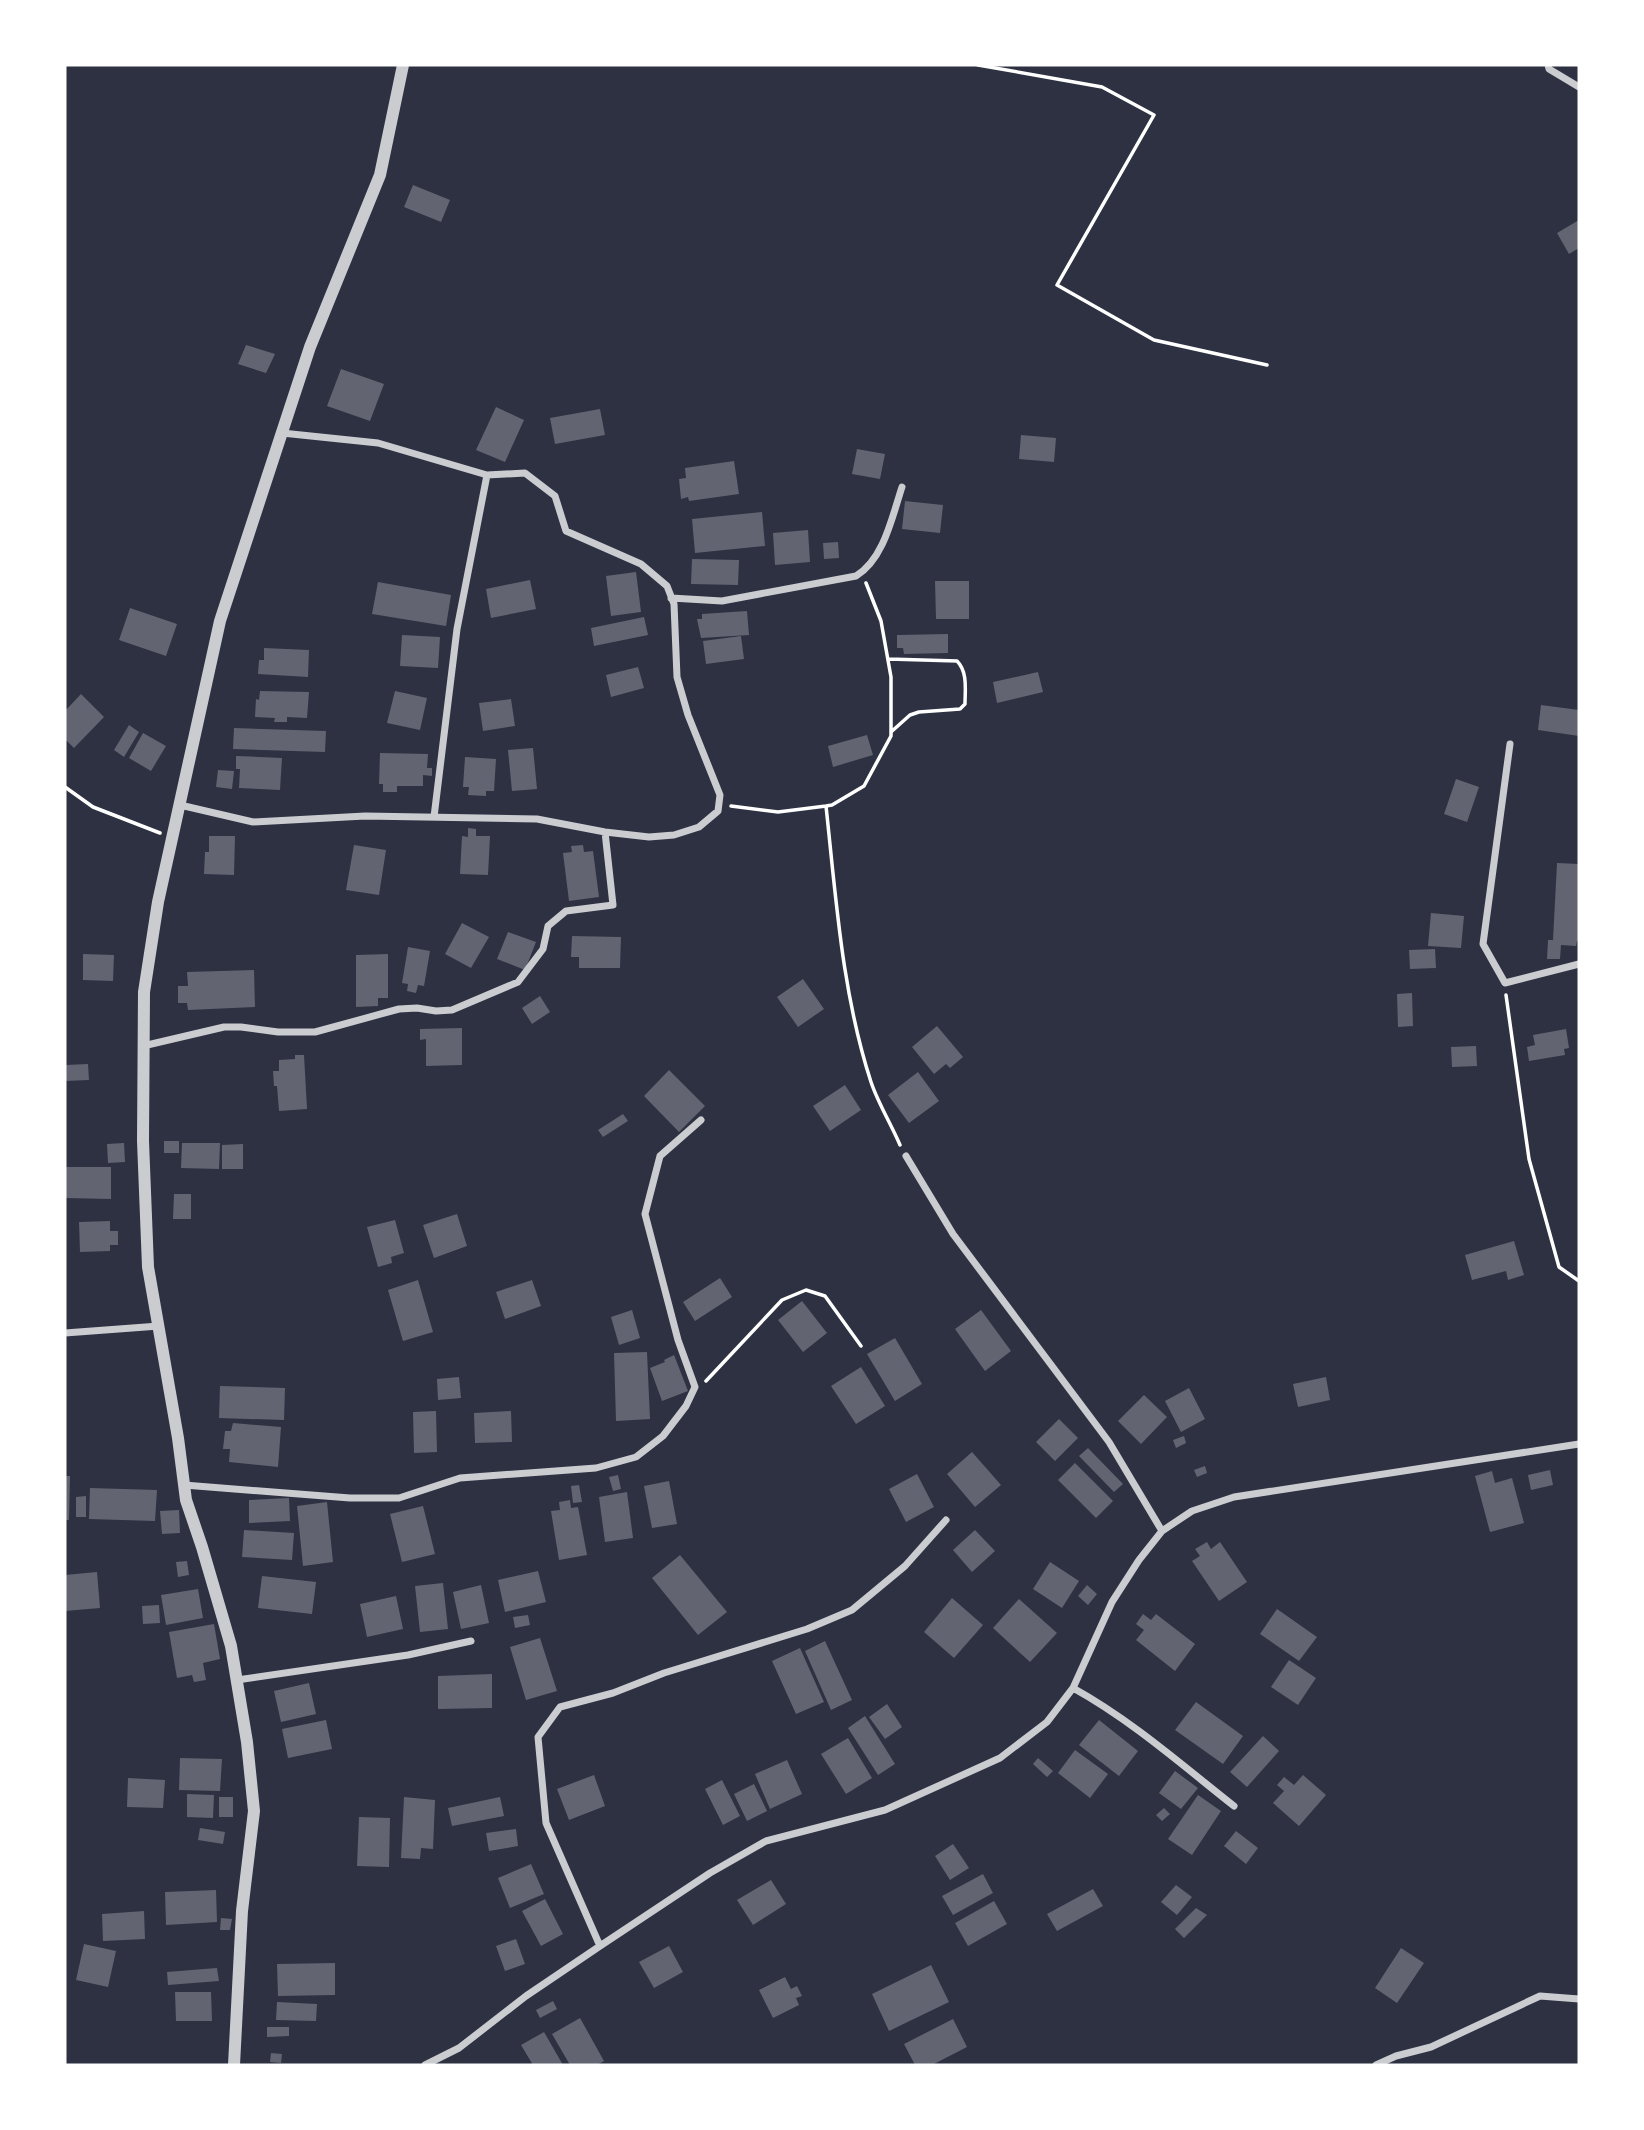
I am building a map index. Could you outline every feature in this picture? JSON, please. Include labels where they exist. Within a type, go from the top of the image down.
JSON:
[{"type":"street","points":[[234,2065],[243,1911],[254,1811],[237,1681],[230,1646],[186,1500],[178,1438],[148,1268],[143,1141],[144,992],[158,902],[219,621],[310,347],[380,175],[403,65]]},
{"type":"street","points":[[1548,65],[1549,69],[1579,88]]},
{"type":"street","points":[[180,805],[253,822],[365,816],[537,819],[649,837],[674,835],[699,827],[718,811],[720,795],[688,715],[677,677],[674,604],[667,586],[641,564],[566,531],[555,496],[525,473],[487,475],[378,443],[282,433]]},
{"type":"street","points":[[434,817],[457,629],[487,475]]},
{"type":"street","points":[[671,598],[722,601],[856,576],[868,569],[883,542],[902,487]]},
{"type":"street","points":[[1510,744],[1483,944],[1505,983],[1579,964]]},
{"type":"street","points":[[144,1046],[224,1027],[315,1032],[399,1009],[452,1010],[518,982],[543,950],[548,926],[566,911],[613,905],[606,832]]},
{"type":"street","points":[[184,1485],[399,1498],[460,1478],[596,1468],[636,1457],[663,1436],[695,1387],[678,1340],[645,1214],[660,1156],[701,1120]]},
{"type":"street","points":[[906,1156],[953,1234],[1109,1442],[1162,1531]]},
{"type":"street","points":[[65,1333],[159,1326]]},
{"type":"street","points":[[425,2065],[459,2048],[526,1996],[710,1873],[766,1840],[885,1810],[999,1758],[1046,1722],[1073,1688],[1112,1602],[1139,1560],[1162,1531],[1192,1511],[1234,1497],[1579,1444]]},
{"type":"street","points":[[600,1946],[546,1823],[538,1737],[561,1707],[613,1693],[664,1672],[807,1629],[852,1610],[905,1566],[946,1520]]},
{"type":"street","points":[[237,1681],[408,1656],[471,1641]]},
{"type":"street","points":[[1073,1688],[1100,1702],[1234,1806]]},
{"type":"street","points":[[1376,2065],[1396,2056],[1431,2047],[1540,1996],[1579,1999]]},
{"type":"path","points":[[978,65],[1101,87],[1154,115],[1057,285],[1154,340],[1267,365]]},
{"type":"path","points":[[719,804],[778,812],[832,805],[864,786],[891,736],[891,677],[881,621],[862,572]]},
{"type":"path","points":[[888,659],[957,661],[965,675],[965,704],[960,709],[919,712],[910,715],[891,732]]},
{"type":"path","points":[[65,787],[93,807],[172,838]]},
{"type":"path","points":[[826,806],[853,1018],[872,1084],[906,1156]]},
{"type":"path","points":[[1505,983],[1528,1159],[1559,1267],[1579,1281]]},
{"type":"path","points":[[688,1401],[782,1300],[806,1290],[825,1296],[861,1346]]},
{"type":"building","points":[[413,185],[450,200],[441,222],[404,207]]},
{"type":"building","points":[[1579,220],[1579,248],[1569,254],[1557,233]]},
{"type":"building","points":[[246,345],[275,354],[266,373],[238,364]]},
{"type":"building","points":[[341,369],[384,384],[370,421],[327,406]]},
{"type":"building","points":[[496,407],[524,420],[505,462],[476,450]]},
{"type":"building","points":[[600,409],[605,435],[555,444],[550,418]]},
{"type":"building","points":[[1021,435],[1056,438],[1054,462],[1019,459]]},
{"type":"building","points":[[857,449],[885,454],[880,479],[852,474]]},
{"type":"building","points":[[734,461],[739,494],[689,501],[688,497],[681,499],[679,479],[686,478],[685,468]]},
{"type":"building","points":[[905,501],[943,505],[940,533],[902,529]]},
{"type":"building","points":[[762,512],[765,546],[695,553],[692,519]]},
{"type":"building","points":[[808,530],[810,562],[775,565],[773,533]]},
{"type":"building","points":[[838,542],[839,558],[824,559],[823,543]]},
{"type":"building","points":[[692,559],[739,560],[738,585],[691,584]]},
{"type":"building","points":[[636,572],[641,612],[611,616],[606,576]]},
{"type":"building","points":[[530,580],[536,609],[491,618],[486,589]]},
{"type":"building","points":[[935,581],[969,581],[969,619],[936,619]]},
{"type":"building","points":[[378,582],[451,595],[446,626],[372,614]]},
{"type":"building","points":[[130,608],[177,624],[166,656],[119,640]]},
{"type":"building","points":[[747,611],[749,635],[701,638],[697,619],[702,619],[702,614]]},
{"type":"building","points":[[644,617],[648,635],[594,646],[591,628]]},
{"type":"building","points":[[948,634],[948,653],[904,654],[903,648],[897,648],[897,635]]},
{"type":"building","points":[[402,635],[440,637],[438,668],[400,666]]},
{"type":"building","points":[[741,636],[744,659],[706,664],[703,641]]},
{"type":"building","points":[[264,648],[309,650],[308,677],[258,674],[259,660],[264,660]]},
{"type":"building","points":[[638,667],[644,688],[611,697],[606,675]]},
{"type":"building","points":[[1038,672],[1043,692],[997,703],[993,682]]},
{"type":"building","points":[[260,691],[309,692],[307,718],[287,717],[287,722],[274,722],[275,718],[255,717],[256,699],[259,700]]},
{"type":"building","points":[[395,691],[427,698],[420,730],[387,723]]},
{"type":"building","points":[[81,694],[104,717],[74,748],[65,739],[65,711]]},
{"type":"building","points":[[511,699],[515,726],[483,731],[479,703]]},
{"type":"building","points":[[1541,705],[1579,710],[1579,736],[1538,730]]},
{"type":"building","points":[[129,725],[139,732],[124,757],[114,750]]},
{"type":"building","points":[[234,728],[326,731],[325,752],[233,749]]},
{"type":"building","points":[[143,733],[166,746],[151,771],[129,758]]},
{"type":"building","points":[[867,735],[873,755],[833,767],[828,746]]},
{"type":"building","points":[[533,748],[537,789],[512,791],[508,750]]},
{"type":"building","points":[[380,753],[428,754],[427,768],[432,768],[432,776],[423,775],[423,786],[397,786],[397,792],[383,792],[383,784],[379,784]]},
{"type":"building","points":[[236,756],[282,758],[280,790],[239,788],[240,769],[236,769]]},
{"type":"building","points":[[465,757],[496,759],[494,791],[486,791],[486,796],[468,795],[469,787],[463,787]]},
{"type":"building","points":[[218,770],[234,771],[232,789],[216,787]]},
{"type":"building","points":[[1456,779],[1479,787],[1467,822],[1444,814]]},
{"type":"building","points":[[468,828],[476,829],[476,836],[490,836],[488,875],[460,874],[462,836],[468,837]]},
{"type":"building","points":[[209,836],[235,836],[234,875],[204,874]]},
{"type":"building","points":[[354,845],[386,850],[379,895],[346,890]]},
{"type":"building","points":[[583,845],[584,852],[593,851],[599,897],[569,901],[563,853],[572,852],[571,846]]},
{"type":"building","points":[[1557,863],[1579,864],[1579,941],[1576,946],[1561,945],[1560,959],[1547,959],[1548,940],[1553,940]]},
{"type":"building","points":[[1431,913],[1464,916],[1461,948],[1428,946]]},
{"type":"building","points":[[462,923],[489,937],[471,968],[445,954]]},
{"type":"building","points":[[508,932],[536,942],[525,970],[497,959]]},
{"type":"building","points":[[572,936],[621,937],[620,968],[579,968],[579,957],[571,957]]},
{"type":"building","points":[[408,947],[430,951],[424,986],[418,985],[416,993],[407,991],[408,984],[402,983]]},
{"type":"building","points":[[1435,949],[1436,968],[1410,969],[1409,950]]},
{"type":"building","points":[[83,954],[114,955],[113,981],[83,980]]},
{"type":"building","points":[[388,954],[388,998],[378,998],[378,1006],[356,1007],[356,955]]},
{"type":"building","points":[[254,970],[255,1007],[188,1010],[187,1003],[178,1003],[178,986],[188,986],[187,972]]},
{"type":"building","points":[[803,979],[824,1009],[798,1027],[777,997]]},
{"type":"building","points":[[1412,993],[1413,1026],[1398,1027],[1397,994]]},
{"type":"building","points":[[540,996],[550,1012],[532,1024],[522,1008]]},
{"type":"building","points":[[937,1026],[963,1057],[950,1068],[946,1064],[934,1074],[912,1047]]},
{"type":"building","points":[[462,1028],[462,1065],[426,1066],[426,1039],[420,1040],[420,1029]]},
{"type":"building","points":[[1566,1029],[1569,1048],[1564,1049],[1565,1055],[1529,1061],[1527,1047],[1535,1045],[1533,1035]]},
{"type":"building","points":[[1476,1046],[1477,1066],[1452,1067],[1451,1047]]},
{"type":"building","points":[[295,1055],[304,1055],[307,1109],[279,1111],[273,1071],[279,1071],[279,1060],[295,1059]]},
{"type":"building","points":[[88,1064],[89,1080],[65,1081],[65,1065]]},
{"type":"building","points":[[669,1070],[705,1106],[679,1132],[644,1096]]},
{"type":"building","points":[[918,1072],[939,1101],[909,1123],[888,1095]]},
{"type":"building","points":[[845,1085],[861,1110],[830,1131],[813,1106]]},
{"type":"building","points":[[623,1114],[628,1121],[603,1137],[598,1130]]},
{"type":"building","points":[[164,1141],[179,1141],[179,1153],[164,1153]]},
{"type":"building","points":[[124,1143],[125,1162],[108,1163],[107,1144]]},
{"type":"building","points":[[182,1143],[220,1143],[219,1169],[181,1168]]},
{"type":"building","points":[[243,1144],[243,1169],[222,1169],[222,1145]]},
{"type":"building","points":[[65,1167],[111,1167],[111,1199],[65,1198]]},
{"type":"building","points":[[174,1194],[191,1194],[191,1219],[173,1219]]},
{"type":"building","points":[[457,1214],[467,1246],[434,1258],[423,1225]]},
{"type":"building","points":[[395,1220],[404,1253],[391,1257],[392,1263],[378,1267],[367,1227]]},
{"type":"building","points":[[110,1221],[110,1231],[118,1231],[118,1245],[110,1245],[110,1251],[80,1252],[79,1222]]},
{"type":"building","points":[[1514,1241],[1524,1275],[1508,1280],[1506,1271],[1472,1280],[1465,1255]]},
{"type":"building","points":[[720,1278],[732,1297],[695,1321],[683,1302]]},
{"type":"building","points":[[418,1280],[433,1332],[403,1341],[388,1290]]},
{"type":"building","points":[[532,1280],[541,1306],[505,1319],[496,1292]]},
{"type":"building","points":[[802,1301],[827,1333],[803,1352],[778,1320]]},
{"type":"building","points":[[632,1310],[640,1338],[619,1345],[611,1317]]},
{"type":"building","points":[[981,1310],[1011,1351],[985,1371],[955,1329]]},
{"type":"building","points":[[895,1338],[922,1384],[895,1401],[867,1354]]},
{"type":"building","points":[[647,1352],[650,1419],[616,1421],[614,1353]]},
{"type":"building","points":[[674,1355],[688,1391],[662,1401],[650,1368]]},
{"type":"building","points":[[861,1367],[885,1406],[856,1424],[831,1386]]},
{"type":"building","points":[[459,1377],[461,1398],[438,1400],[437,1379]]},
{"type":"building","points":[[1326,1377],[1330,1400],[1298,1407],[1293,1384]]},
{"type":"building","points":[[220,1386],[285,1388],[284,1420],[219,1418]]},
{"type":"building","points":[[1189,1388],[1205,1419],[1181,1432],[1165,1401]]},
{"type":"building","points":[[1144,1395],[1167,1417],[1141,1444],[1118,1421]]},
{"type":"building","points":[[436,1411],[437,1452],[414,1453],[413,1412]]},
{"type":"building","points":[[511,1411],[512,1442],[475,1443],[474,1413]]},
{"type":"building","points":[[1059,1419],[1078,1438],[1055,1461],[1036,1442]]},
{"type":"building","points":[[233,1423],[281,1427],[278,1467],[229,1462],[230,1449],[223,1449],[225,1431],[231,1431]]},
{"type":"building","points":[[1184,1436],[1186,1443],[1176,1448],[1173,1440]]},
{"type":"building","points":[[1088,1448],[1123,1484],[1114,1492],[1079,1456]]},
{"type":"building","points":[[972,1452],[1001,1485],[975,1507],[947,1474]]},
{"type":"building","points":[[1075,1463],[1113,1501],[1096,1518],[1058,1480]]},
{"type":"building","points":[[1205,1466],[1207,1473],[1197,1477],[1194,1470]]},
{"type":"building","points":[[1550,1470],[1553,1485],[1531,1490],[1528,1475]]},
{"type":"building","points":[[1492,1471],[1495,1483],[1512,1478],[1524,1523],[1490,1532],[1475,1476]]},
{"type":"building","points":[[917,1474],[934,1507],[906,1522],[889,1489]]},
{"type":"building","points":[[618,1475],[621,1489],[613,1491],[609,1477]]},
{"type":"building","points":[[65,1476],[70,1476],[69,1520],[65,1520]]},
{"type":"building","points":[[669,1481],[677,1524],[652,1528],[644,1486]]},
{"type":"building","points":[[579,1485],[582,1502],[573,1503],[571,1486]]},
{"type":"building","points":[[90,1488],[157,1490],[155,1521],[89,1519]]},
{"type":"building","points":[[627,1492],[633,1538],[605,1542],[599,1497]]},
{"type":"building","points":[[86,1496],[86,1517],[76,1517],[76,1497]]},
{"type":"building","points":[[289,1498],[290,1521],[249,1523],[249,1500]]},
{"type":"building","points":[[570,1500],[571,1508],[578,1507],[587,1555],[559,1560],[551,1511],[560,1510],[559,1502]]},
{"type":"building","points":[[327,1502],[333,1562],[303,1566],[297,1506]]},
{"type":"building","points":[[423,1506],[435,1554],[402,1562],[390,1514]]},
{"type":"building","points":[[179,1510],[180,1533],[162,1534],[160,1511]]},
{"type":"building","points":[[244,1530],[294,1533],[292,1560],[242,1557]]},
{"type":"building","points":[[975,1530],[995,1551],[972,1572],[953,1550]]},
{"type":"building","points":[[1207,1542],[1211,1549],[1220,1542],[1247,1582],[1219,1601],[1192,1561],[1200,1556],[1195,1549]]},
{"type":"building","points":[[680,1555],[727,1612],[698,1635],[652,1578]]},
{"type":"building","points":[[187,1561],[189,1575],[178,1577],[176,1562]]},
{"type":"building","points":[[1050,1562],[1079,1581],[1062,1608],[1033,1589]]},
{"type":"building","points":[[538,1571],[546,1602],[505,1612],[498,1580]]},
{"type":"building","points":[[97,1572],[100,1608],[65,1611],[65,1575]]},
{"type":"building","points":[[262,1576],[316,1582],[312,1614],[258,1608]]},
{"type":"building","points":[[443,1583],[448,1629],[420,1632],[415,1586]]},
{"type":"building","points":[[481,1585],[489,1623],[461,1629],[453,1592]]},
{"type":"building","points":[[1087,1585],[1097,1594],[1088,1605],[1078,1596]]},
{"type":"building","points":[[198,1589],[203,1618],[166,1625],[161,1595]]},
{"type":"building","points":[[396,1596],[403,1629],[367,1637],[360,1604]]},
{"type":"building","points":[[952,1598],[983,1625],[954,1658],[924,1632]]},
{"type":"building","points":[[1019,1599],[1057,1633],[1030,1662],[993,1628]]},
{"type":"building","points":[[159,1605],[160,1623],[143,1624],[142,1606]]},
{"type":"building","points":[[1277,1609],[1317,1637],[1299,1661],[1260,1634]]},
{"type":"building","points":[[1143,1614],[1151,1620],[1156,1614],[1195,1644],[1175,1671],[1136,1640],[1144,1630],[1136,1624]]},
{"type":"building","points":[[528,1615],[530,1625],[515,1628],[513,1617]]},
{"type":"building","points":[[214,1624],[220,1659],[203,1663],[206,1680],[194,1682],[192,1675],[177,1678],[169,1632]]},
{"type":"building","points":[[540,1638],[557,1691],[526,1700],[510,1647]]},
{"type":"building","points":[[825,1641],[852,1700],[831,1710],[805,1651]]},
{"type":"building","points":[[800,1648],[824,1702],[796,1714],[772,1661]]},
{"type":"building","points":[[1289,1660],[1316,1678],[1298,1705],[1271,1687]]},
{"type":"building","points":[[492,1674],[492,1708],[438,1709],[438,1676]]},
{"type":"building","points":[[309,1683],[316,1714],[281,1722],[274,1691]]},
{"type":"building","points":[[1196,1702],[1243,1736],[1223,1764],[1175,1730]]},
{"type":"building","points":[[887,1704],[902,1727],[885,1739],[869,1717]]},
{"type":"building","points":[[865,1716],[895,1764],[878,1775],[848,1728]]},
{"type":"building","points":[[326,1720],[332,1749],[288,1758],[282,1729]]},
{"type":"building","points":[[1099,1720],[1138,1751],[1119,1776],[1079,1745]]},
{"type":"building","points":[[1263,1736],[1279,1751],[1247,1787],[1230,1772]]},
{"type":"building","points":[[848,1738],[872,1778],[846,1794],[821,1754]]},
{"type":"building","points":[[1075,1750],[1108,1774],[1090,1798],[1058,1773]]},
{"type":"building","points":[[180,1758],[222,1759],[220,1791],[179,1790]]},
{"type":"building","points":[[1038,1758],[1053,1771],[1047,1777],[1033,1764]]},
{"type":"building","points":[[787,1760],[802,1794],[770,1809],[755,1774]]},
{"type":"building","points":[[1175,1771],[1198,1788],[1181,1809],[1159,1793]]},
{"type":"building","points":[[594,1775],[605,1806],[569,1820],[557,1789]]},
{"type":"building","points":[[1303,1775],[1326,1795],[1299,1826],[1273,1803],[1284,1791],[1277,1785],[1284,1777],[1294,1785]]},
{"type":"building","points":[[128,1778],[165,1780],[163,1808],[127,1807]]},
{"type":"building","points":[[722,1780],[740,1816],[723,1825],[705,1789]]},
{"type":"building","points":[[754,1784],[767,1811],[747,1821],[734,1794]]},
{"type":"building","points":[[187,1794],[214,1795],[213,1818],[187,1817]]},
{"type":"building","points":[[1198,1795],[1221,1811],[1192,1855],[1168,1839]]},
{"type":"building","points":[[219,1797],[233,1797],[233,1817],[219,1817]]},
{"type":"building","points":[[404,1797],[435,1800],[433,1849],[421,1848],[420,1859],[401,1858]]},
{"type":"building","points":[[500,1797],[504,1816],[452,1826],[448,1808]]},
{"type":"building","points":[[1164,1808],[1170,1814],[1162,1821],[1156,1815]]},
{"type":"building","points":[[359,1817],[390,1818],[389,1867],[357,1866]]},
{"type":"building","points":[[200,1828],[225,1832],[223,1844],[198,1840]]},
{"type":"building","points":[[516,1829],[518,1846],[489,1851],[486,1833]]},
{"type":"building","points":[[1236,1831],[1258,1848],[1246,1864],[1224,1846]]},
{"type":"building","points":[[953,1844],[969,1868],[950,1880],[935,1856]]},
{"type":"building","points":[[531,1864],[544,1894],[510,1908],[498,1878]]},
{"type":"building","points":[[983,1874],[993,1893],[953,1915],[942,1896]]},
{"type":"building","points":[[771,1880],[786,1904],[753,1925],[737,1900]]},
{"type":"building","points":[[1176,1885],[1192,1897],[1177,1915],[1161,1902]]},
{"type":"building","points":[[1093,1889],[1103,1906],[1057,1931],[1047,1914]]},
{"type":"building","points":[[216,1890],[217,1922],[166,1925],[165,1892]]},
{"type":"building","points":[[545,1899],[563,1934],[541,1946],[522,1911]]},
{"type":"building","points":[[994,1901],[1007,1924],[968,1946],[955,1923]]},
{"type":"building","points":[[1196,1908],[1207,1915],[1184,1938],[1175,1929]]},
{"type":"building","points":[[144,1911],[145,1939],[103,1941],[102,1914]]},
{"type":"building","points":[[221,1918],[232,1919],[230,1930],[220,1930]]},
{"type":"building","points":[[516,1939],[525,1964],[505,1971],[496,1946]]},
{"type":"building","points":[[84,1944],[116,1951],[108,1987],[76,1980]]},
{"type":"building","points":[[669,1946],[683,1972],[654,1988],[639,1962]]},
{"type":"building","points":[[1401,1948],[1424,1963],[1397,2003],[1375,1988]]},
{"type":"building","points":[[335,1963],[335,1995],[278,1996],[277,1964]]},
{"type":"building","points":[[931,1965],[949,2002],[889,2031],[872,1994]]},
{"type":"building","points":[[217,1968],[219,1981],[168,1985],[167,1972]]},
{"type":"building","points":[[785,1977],[791,1989],[797,1986],[802,1996],[796,1998],[799,2005],[773,2018],[759,1990]]},
{"type":"building","points":[[175,1992],[211,1992],[212,2021],[176,2021]]},
{"type":"building","points":[[553,2001],[557,2009],[540,2018],[536,2010]]},
{"type":"building","points":[[277,2002],[317,2004],[316,2021],[276,2020]]},
{"type":"building","points":[[580,2018],[604,2061],[597,2065],[570,2065],[552,2034]]},
{"type":"building","points":[[953,2019],[967,2047],[932,2065],[915,2065],[904,2044]]},
{"type":"building","points":[[267,2027],[289,2027],[289,2036],[267,2037]]},
{"type":"building","points":[[544,2032],[563,2065],[533,2065],[521,2045]]},
{"type":"building","points":[[271,2053],[282,2054],[281,2063],[270,2062]]}]
